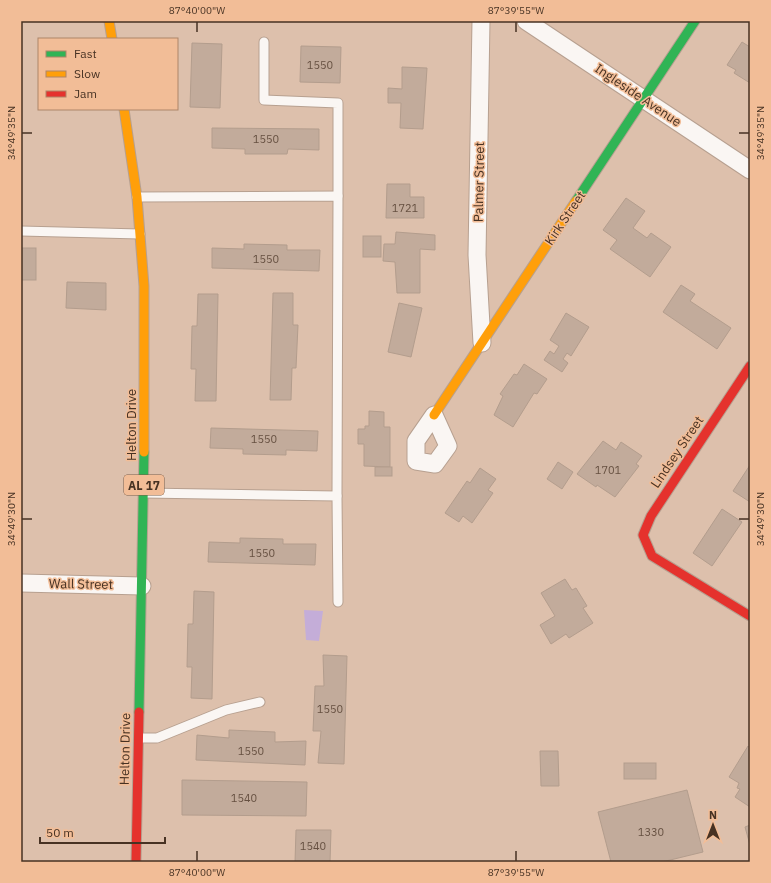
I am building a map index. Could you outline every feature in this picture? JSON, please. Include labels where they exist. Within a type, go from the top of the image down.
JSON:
[{"type":"street","points":[[109,21],[112,38]]},
{"type":"street","name":"Palmer Street","points":[[481,21],[477,255],[482,343]]},
{"type":"street","name":"Ingleside Avenue","points":[[526,21],[750,170]]},
{"type":"street","name":"Kirk Street","points":[[434,415],[695,21]]},
{"type":"street","name":"Helton Drive","points":[[124,110],[137,197],[144,286],[144,493],[136,862]]},
{"type":"street","name":"Lindsey Street","points":[[750,366],[650,516],[643,535],[652,556],[750,616]]},
{"type":"street","name":"Wall Street","points":[[21,583],[142,586]]},
{"type":"lane","points":[[264,42],[264,100],[338,103],[338,602]]},
{"type":"lane","points":[[137,197],[338,196]]},
{"type":"lane","points":[[21,231],[140,234]]},
{"type":"lane","points":[[144,493],[337,496]]},
{"type":"lane","points":[[139,738],[157,738],[226,710],[260,702]]},
{"type":"shaded area","points":[[304,610],[323,611],[319,641],[306,640]]},
{"type":"building","points":[[742,42],[750,47],[750,83],[734,73],[736,70],[727,65]]},
{"type":"building","points":[[192,43],[222,44],[220,108],[190,107]]},
{"type":"building","points":[[301,46],[341,47],[340,83],[300,82]]},
{"type":"building","points":[[402,67],[427,68],[423,129],[400,128],[401,103],[388,103],[388,88],[402,89]]},
{"type":"building","points":[[212,128],[319,129],[319,150],[288,149],[287,154],[245,154],[245,149],[212,148]]},
{"type":"building","points":[[387,184],[410,184],[410,197],[424,197],[424,218],[386,218]]},
{"type":"building","points":[[626,198],[645,211],[633,228],[647,238],[651,233],[671,247],[650,277],[610,249],[617,240],[603,230]]},
{"type":"building","points":[[396,232],[435,235],[435,250],[420,249],[420,293],[397,293],[395,262],[383,261],[384,244],[395,244]]},
{"type":"building","points":[[363,236],[381,236],[381,257],[363,257]]},
{"type":"building","points":[[244,244],[287,245],[287,250],[320,250],[319,271],[212,268],[212,248],[244,249]]},
{"type":"building","points":[[21,248],[36,248],[36,280],[21,280]]},
{"type":"building","points":[[67,282],[106,283],[106,310],[66,308]]},
{"type":"building","points":[[681,285],[695,294],[690,301],[731,328],[717,349],[663,312]]},
{"type":"building","points":[[273,293],[293,293],[293,325],[298,325],[296,368],[292,368],[291,400],[270,400]]},
{"type":"building","points":[[198,294],[218,294],[216,401],[195,401],[196,369],[191,369],[192,326],[197,326]]},
{"type":"building","points":[[399,303],[422,308],[411,357],[388,352]]},
{"type":"building","points":[[566,313],[589,327],[571,356],[567,353],[563,359],[568,363],[562,372],[544,360],[550,351],[554,354],[559,346],[550,340]]},
{"type":"building","points":[[524,364],[547,379],[537,394],[534,393],[513,427],[494,415],[503,396],[500,394],[514,374],[517,375]]},
{"type":"building","points":[[369,411],[384,412],[384,427],[390,427],[390,467],[364,466],[364,444],[358,444],[358,429],[365,429],[365,426],[369,426]]},
{"type":"building","points":[[211,428],[318,431],[317,451],[286,450],[286,455],[243,454],[243,449],[210,448]]},
{"type":"building","points":[[603,441],[616,450],[621,442],[642,456],[636,464],[639,466],[615,497],[597,485],[596,487],[577,474]]},
{"type":"building","points":[[558,462],[573,472],[562,489],[547,479]]},
{"type":"building","points":[[750,465],[750,502],[733,491]]},
{"type":"building","points":[[375,467],[392,467],[392,476],[375,476]]},
{"type":"building","points":[[480,468],[496,479],[488,490],[493,493],[472,523],[463,516],[459,522],[445,513],[467,481],[470,483]]},
{"type":"building","points":[[722,509],[742,522],[712,566],[693,553]]},
{"type":"building","points":[[240,538],[283,539],[283,544],[316,544],[315,565],[208,562],[209,542],[240,543]]},
{"type":"building","points":[[565,579],[572,590],[576,588],[587,606],[583,608],[593,623],[569,638],[566,634],[551,644],[540,625],[555,616],[541,593]]},
{"type":"building","points":[[194,591],[214,592],[212,699],[191,698],[192,667],[187,667],[188,624],[193,624]]},
{"type":"building","points":[[323,655],[347,656],[344,764],[318,763],[321,731],[313,731],[315,686],[324,686]]},
{"type":"building","points":[[229,730],[275,732],[275,742],[306,741],[305,765],[196,760],[197,735],[229,738]]},
{"type":"building","points":[[748,746],[750,748],[750,807],[735,797],[740,789],[737,788],[739,783],[729,777]]},
{"type":"building","points":[[540,751],[558,751],[559,786],[541,786]]},
{"type":"building","points":[[624,763],[656,763],[656,779],[624,779]]},
{"type":"building","points":[[182,780],[307,782],[306,816],[182,815]]},
{"type":"building","points":[[687,790],[703,852],[662,862],[611,862],[598,812]]},
{"type":"building","points":[[750,825],[750,845],[745,827]]},
{"type":"building","points":[[296,830],[331,830],[330,862],[295,862]]},
{"type":"traffic: fast","points":[[576,201],[695,21]]},
{"type":"traffic: fast","points":[[139,712],[144,452]]},
{"type":"traffic: slow","points":[[109,21],[112,38]]},
{"type":"traffic: slow","points":[[124,110],[137,197],[144,286],[144,452]]},
{"type":"traffic: slow","points":[[434,415],[576,201]]},
{"type":"traffic: jam","points":[[750,366],[651,516],[643,535],[652,556],[750,616]]},
{"type":"traffic: jam","points":[[136,862],[139,712]]}]
